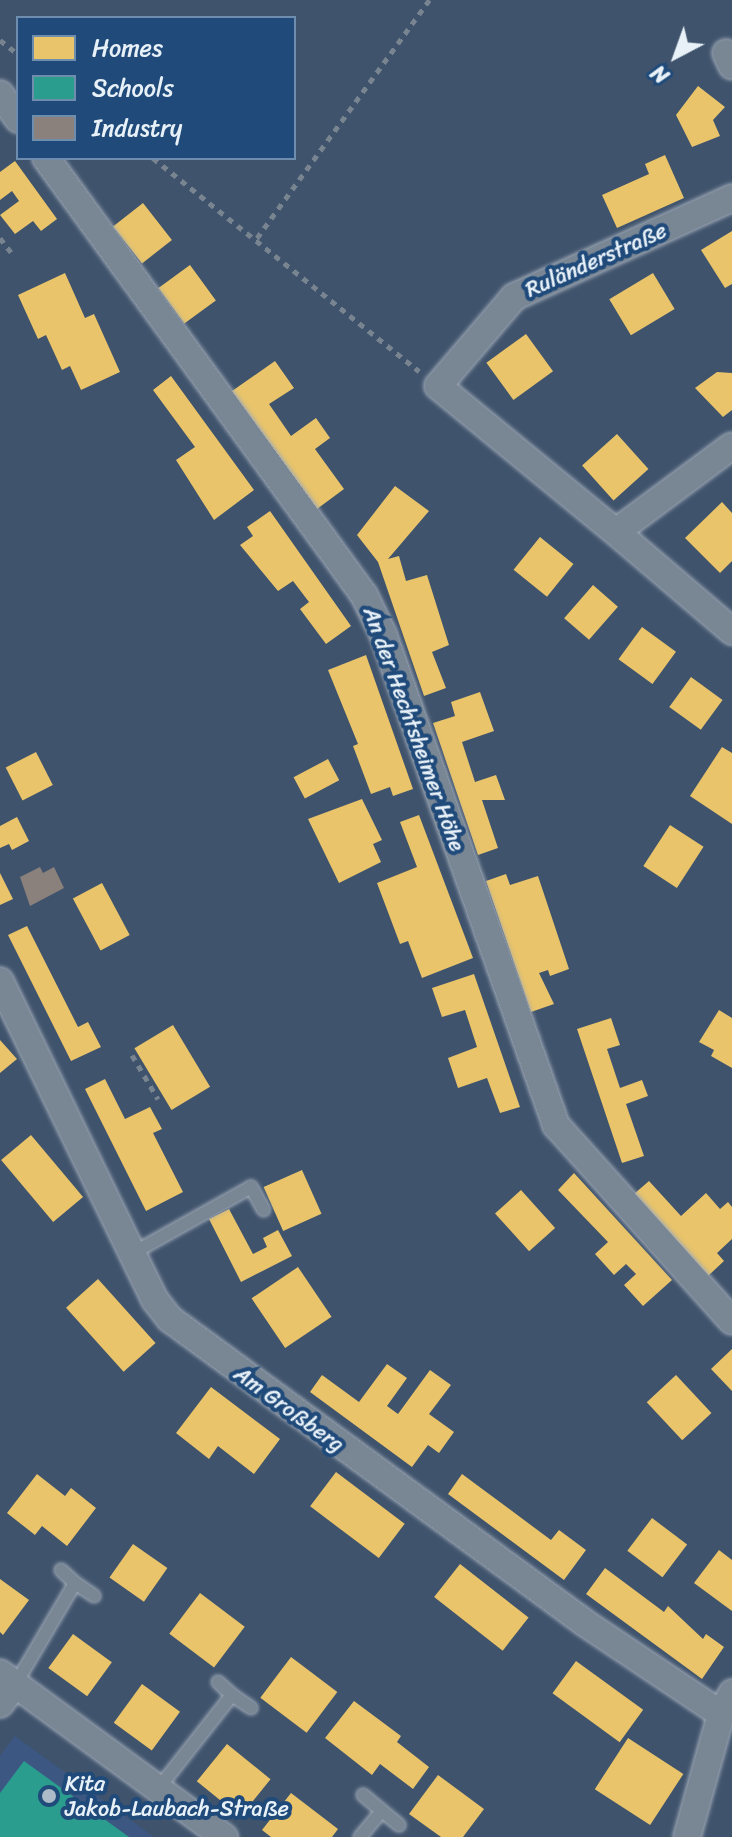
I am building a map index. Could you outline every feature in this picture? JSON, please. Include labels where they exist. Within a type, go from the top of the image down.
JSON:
[{"type":"street","points":[[0,94],[16,116]]},
{"type":"street","name":"An der Hechtsheimer Höhe","points":[[47,160],[364,595],[383,634],[556,1125],[732,1321]]},
{"type":"street","name":"Ruländerstraße","points":[[438,386],[514,297],[732,198]]},
{"type":"street","points":[[438,386],[732,631]]},
{"type":"street","points":[[616,532],[732,446]]},
{"type":"street","name":"Am Großberg","points":[[0,981],[155,1300],[197,1343],[585,1623],[726,1703]]},
{"type":"street","points":[[5,1687],[224,1837]]},
{"type":"street","points":[[687,1837],[726,1703]]},
{"type":"lane","points":[[133,1253],[251,1187],[264,1210]]},
{"type":"lane","points":[[61,1570],[94,1596]]},
{"type":"lane","points":[[5,1687],[75,1583]]},
{"type":"lane","points":[[218,1682],[251,1708]]},
{"type":"lane","points":[[158,1789],[232,1695]]},
{"type":"lane","points":[[363,1795],[380,1813],[399,1825]]},
{"type":"lane","points":[[360,1837],[380,1813]]},
{"type":"path","points":[[257,238],[429,0]]},
{"type":"path","points":[[0,40],[16,52]]},
{"type":"path","points":[[156,160],[257,238],[438,386]]},
{"type":"path","points":[[0,238],[11,252]]},
{"type":"path","points":[[132,1055],[158,1099]]},
{"type":"shaded area","name":"Kita Jakob-Laubach-Straße","points":[[15,1736],[154,1837],[0,1837],[0,1756]]},
{"type":"building: Homes","points":[[698,86],[725,107],[713,120],[720,136],[692,147],[676,115]]},
{"type":"building: Homes","points":[[665,155],[684,198],[617,228],[602,195],[649,174],[645,164]]},
{"type":"building: Homes","points":[[15,161],[57,219],[41,231],[33,221],[15,234],[0,215],[19,201],[12,191],[0,200],[0,172]]},
{"type":"building: Homes","points":[[143,203],[172,240],[142,263],[113,226]]},
{"type":"building: Homes","points":[[732,231],[732,284],[725,288],[701,250]]},
{"type":"building: Homes","points":[[190,265],[216,301],[184,324],[158,288]]},
{"type":"building: Homes","points":[[65,273],[85,318],[94,314],[120,372],[81,390],[70,366],[62,370],[46,335],[38,339],[18,295]]},
{"type":"building: Homes","points":[[653,273],[675,309],[631,335],[609,299]]},
{"type":"building: Homes","points":[[526,334],[553,371],[513,400],[486,363]]},
{"type":"building: Homes","points":[[275,361],[294,388],[269,404],[291,436],[316,418],[330,438],[315,449],[344,489],[317,509],[232,391]]},
{"type":"building: Homes","points":[[717,372],[732,373],[732,410],[723,417],[695,388]]},
{"type":"building: Homes","points":[[171,376],[254,490],[214,520],[176,460],[195,447],[153,390]]},
{"type":"building: Homes","points":[[617,434],[648,469],[614,500],[582,465]]},
{"type":"building: Homes","points":[[395,486],[429,511],[388,559],[399,556],[406,581],[427,575],[449,645],[432,652],[446,688],[424,696],[378,562],[357,535]]},
{"type":"building: Homes","points":[[722,502],[732,513],[732,561],[720,573],[685,538]]},
{"type":"building: Homes","points":[[270,511],[351,626],[326,644],[300,609],[309,602],[293,581],[278,591],[240,545],[253,536],[247,527]]},
{"type":"building: Homes","points":[[540,537],[573,564],[547,597],[514,570]]},
{"type":"building: Homes","points":[[593,585],[618,607],[589,640],[564,618]]},
{"type":"building: Homes","points":[[642,627],[676,652],[652,684],[618,659]]},
{"type":"building: Homes","points":[[366,655],[413,789],[393,796],[390,787],[371,794],[353,746],[358,744],[328,670]]},
{"type":"building: Homes","points":[[691,677],[723,700],[701,730],[669,707]]},
{"type":"building: Homes","points":[[480,692],[494,731],[462,742],[475,782],[496,775],[505,800],[482,800],[498,848],[478,855],[433,723],[455,716],[451,702]]},
{"type":"building: Homes","points":[[722,747],[732,753],[732,824],[690,796]]},
{"type":"building: Homes","points":[[36,752],[53,785],[23,800],[6,767]]},
{"type":"building: Homes","points":[[328,759],[339,780],[305,799],[294,777]]},
{"type":"building: Homes","points":[[362,799],[382,840],[373,844],[381,862],[339,883],[308,819]]},
{"type":"building: Homes","points":[[419,815],[473,958],[422,978],[408,941],[400,944],[377,883],[417,867],[400,822]]},
{"type":"building: Homes","points":[[17,817],[29,841],[12,850],[9,844],[0,848],[0,826]]},
{"type":"building: Homes","points":[[670,825],[704,847],[677,888],[643,866]]},
{"type":"building: Homes","points":[[0,873],[13,899],[0,905]]},
{"type":"building: Homes","points":[[506,874],[510,885],[538,876],[569,969],[550,976],[548,970],[539,973],[554,1004],[531,1012],[486,881]]},
{"type":"building: Homes","points":[[102,883],[130,935],[101,951],[73,898]]},
{"type":"building: Homes","points":[[27,926],[78,1027],[88,1022],[101,1047],[71,1061],[8,935]]},
{"type":"building: Homes","points":[[474,974],[520,1107],[500,1113],[487,1078],[458,1088],[448,1058],[477,1047],[465,1010],[442,1017],[432,988]]},
{"type":"building: Homes","points":[[719,1010],[732,1018],[732,1068],[711,1056],[714,1050],[699,1042]]},
{"type":"building: Homes","points":[[611,1018],[620,1045],[607,1049],[620,1088],[642,1080],[648,1096],[626,1104],[644,1156],[622,1163],[577,1029]]},
{"type":"building: Homes","points":[[173,1025],[210,1087],[172,1110],[134,1048]]},
{"type":"building: Homes","points":[[0,1040],[17,1059],[0,1073]]},
{"type":"building: Homes","points":[[105,1079],[125,1119],[150,1107],[162,1129],[153,1133],[183,1192],[146,1211],[85,1089]]},
{"type":"building: Homes","points":[[31,1135],[83,1197],[53,1222],[1,1160]]},
{"type":"building: Homes","points":[[302,1170],[322,1214],[283,1231],[264,1187]]},
{"type":"building: Homes","points":[[574,1173],[672,1280],[643,1306],[624,1285],[636,1274],[626,1264],[614,1275],[595,1254],[608,1242],[558,1190]]},
{"type":"building: Homes","points":[[649,1181],[681,1216],[706,1193],[720,1209],[728,1202],[732,1207],[732,1239],[717,1253],[724,1261],[708,1276],[634,1194]]},
{"type":"building: Homes","points":[[521,1190],[555,1228],[529,1251],[495,1213]]},
{"type":"building: Homes","points":[[229,1209],[253,1254],[267,1247],[263,1238],[278,1230],[292,1256],[241,1282],[209,1219]]},
{"type":"building: Homes","points":[[298,1267],[332,1317],[285,1348],[252,1298]]},
{"type":"building: Homes","points":[[98,1279],[156,1343],[124,1372],[66,1308]]},
{"type":"building: Homes","points":[[732,1349],[732,1391],[711,1369]]},
{"type":"building: Homes","points":[[387,1364],[407,1378],[387,1406],[398,1414],[430,1370],[451,1385],[429,1414],[454,1432],[439,1453],[428,1445],[412,1467],[310,1392],[322,1375],[359,1402]]},
{"type":"building: Homes","points":[[676,1375],[711,1413],[682,1440],[647,1402]]},
{"type":"building: Homes","points":[[211,1387],[280,1439],[254,1474],[218,1446],[209,1459],[176,1433]]},
{"type":"building: Homes","points":[[336,1472],[405,1524],[379,1558],[310,1506]]},
{"type":"building: Homes","points":[[37,1474],[65,1496],[71,1488],[96,1508],[67,1546],[42,1526],[35,1535],[7,1513]]},
{"type":"building: Homes","points":[[462,1474],[551,1540],[559,1530],[586,1550],[564,1580],[448,1494]]},
{"type":"building: Homes","points":[[652,1518],[687,1544],[662,1577],[627,1551]]},
{"type":"building: Homes","points":[[133,1544],[167,1568],[144,1602],[109,1578]]},
{"type":"building: Homes","points":[[719,1550],[732,1560],[732,1611],[694,1583]]},
{"type":"building: Homes","points":[[460,1564],[529,1618],[503,1651],[434,1597]]},
{"type":"building: Homes","points":[[605,1568],[664,1612],[668,1606],[703,1639],[706,1634],[724,1647],[702,1679],[586,1594]]},
{"type":"building: Homes","points":[[0,1579],[29,1600],[3,1635],[0,1632]]},
{"type":"building: Homes","points":[[200,1593],[245,1627],[214,1667],[169,1634]]},
{"type":"building: Homes","points":[[73,1634],[112,1662],[87,1696],[48,1668]]},
{"type":"building: Homes","points":[[291,1657],[337,1692],[307,1733],[260,1698]]},
{"type":"building: Homes","points":[[576,1661],[643,1710],[620,1742],[552,1693]]},
{"type":"building: Homes","points":[[142,1684],[180,1712],[152,1750],[114,1723]]},
{"type":"building: Homes","points":[[354,1701],[401,1736],[397,1742],[429,1767],[413,1789],[380,1764],[372,1775],[325,1738]]},
{"type":"building: Homes","points":[[628,1738],[683,1774],[650,1825],[595,1789]]},
{"type":"building: Homes","points":[[227,1744],[271,1779],[240,1817],[197,1781]]},
{"type":"building: Homes","points":[[438,1775],[484,1809],[463,1837],[441,1837],[409,1814]]},
{"type":"building: Homes","points":[[291,1793],[338,1829],[332,1837],[271,1837],[262,1830]]},
{"type":"building: Schools","name":"Kita Jakob-Laubach-Straße","points":[[24,1761],[129,1837],[0,1837],[0,1793]]},
{"type":"building: Industry","points":[[40,867],[43,873],[54,867],[64,888],[30,906],[20,877]]},
{"type":"place","name":"Kita Jakob-Laubach-Straße","points":[[49,1796]]}]
